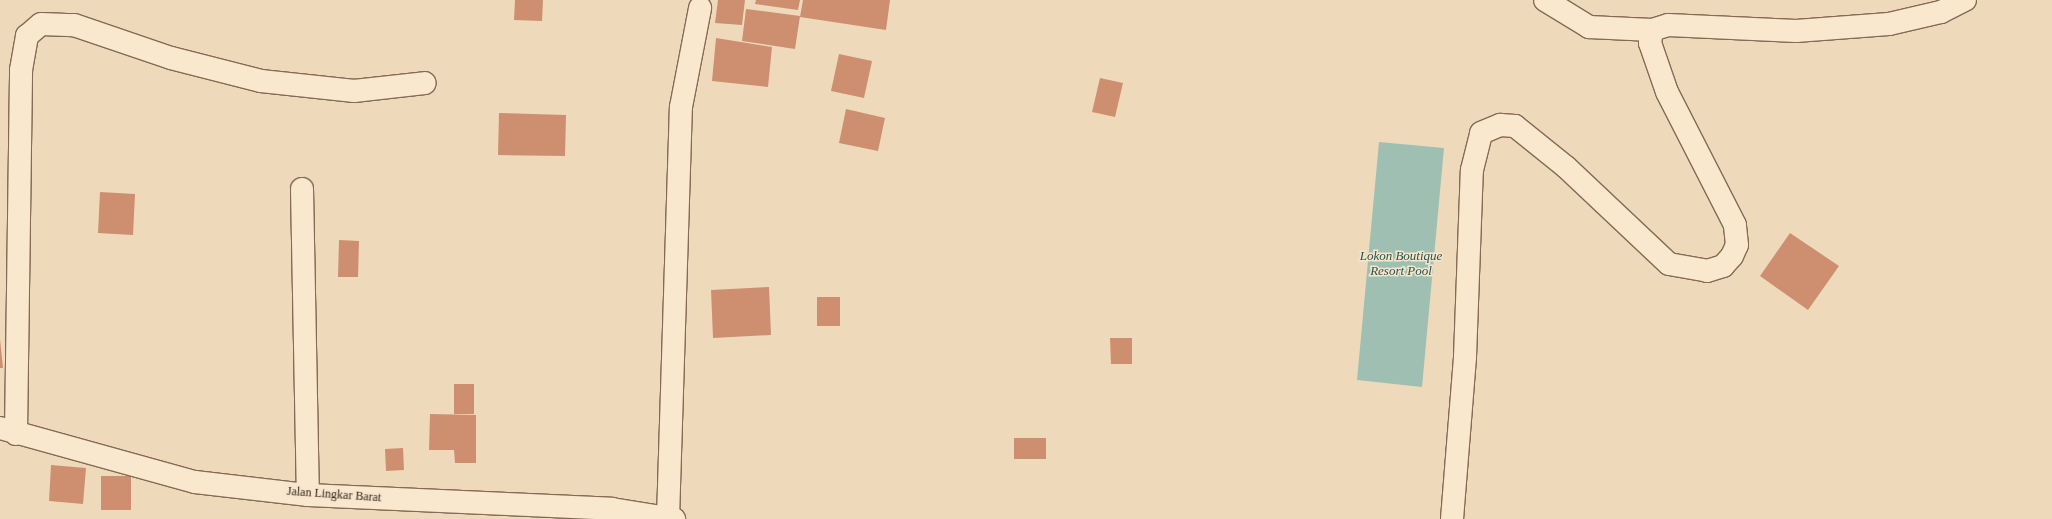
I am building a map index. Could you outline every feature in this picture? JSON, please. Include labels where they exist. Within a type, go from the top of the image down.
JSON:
[{"type":"street","points":[[1545,0],[1589,27],[1652,30],[1668,25],[1796,31],[1889,24],[1941,12],[1965,0]]},
{"type":"street","points":[[671,518],[681,107],[700,8]]},
{"type":"street","points":[[8,431],[21,70],[27,36],[40,24],[74,25],[171,58],[261,81],[354,91],[425,83]]},
{"type":"street","points":[[1452,519],[1465,357],[1472,170],[1481,133],[1500,125],[1515,126],[1566,167],[1669,264],[1707,271],[1723,266],[1737,245],[1735,225],[1724,201],[1699,161],[1667,92],[1650,43],[1652,30]]},
{"type":"street","points":[[302,189],[308,495]]},
{"type":"street","name":"Jalan Lingkar Barat","points":[[8,431],[195,482],[308,495],[612,509],[671,518]]},
{"type":"water","name":"Lokon Boutique Resort Pool","points":[[1379,142],[1444,148],[1422,387],[1357,380]]},
{"type":"building","points":[[515,0],[543,0],[542,21],[514,20]]},
{"type":"building","points":[[718,0],[745,0],[742,25],[715,23]]},
{"type":"building","points":[[756,0],[800,0],[798,10],[755,4]]},
{"type":"building","points":[[803,0],[890,0],[886,30],[800,17]]},
{"type":"building","points":[[746,9],[800,16],[795,49],[742,41]]},
{"type":"building","points":[[716,38],[772,47],[768,87],[712,81]]},
{"type":"building","points":[[839,54],[872,61],[864,98],[831,91]]},
{"type":"building","points":[[1100,78],[1123,83],[1115,117],[1092,112]]},
{"type":"building","points":[[846,109],[885,118],[878,151],[839,143]]},
{"type":"building","points":[[499,113],[566,115],[565,156],[498,155]]},
{"type":"building","points":[[100,192],[135,194],[133,235],[98,233]]},
{"type":"building","points":[[1790,233],[1839,266],[1808,310],[1760,276]]},
{"type":"building","points":[[339,240],[359,241],[358,277],[338,277]]},
{"type":"building","points":[[769,287],[771,335],[713,338],[711,290]]},
{"type":"building","points":[[817,297],[840,297],[840,326],[817,326]]},
{"type":"building","points":[[1110,338],[1132,338],[1132,364],[1111,364]]},
{"type":"building","points":[[0,339],[3,368],[0,368]]},
{"type":"building","points":[[454,384],[474,384],[474,414],[454,414]]},
{"type":"building","points":[[430,414],[476,415],[476,463],[455,463],[454,450],[429,450]]},
{"type":"building","points":[[1014,438],[1046,438],[1046,459],[1014,459]]},
{"type":"building","points":[[403,448],[404,470],[386,471],[385,449]]},
{"type":"building","points":[[51,465],[86,468],[83,504],[49,501]]},
{"type":"building","points":[[101,476],[131,476],[131,510],[101,510]]}]
